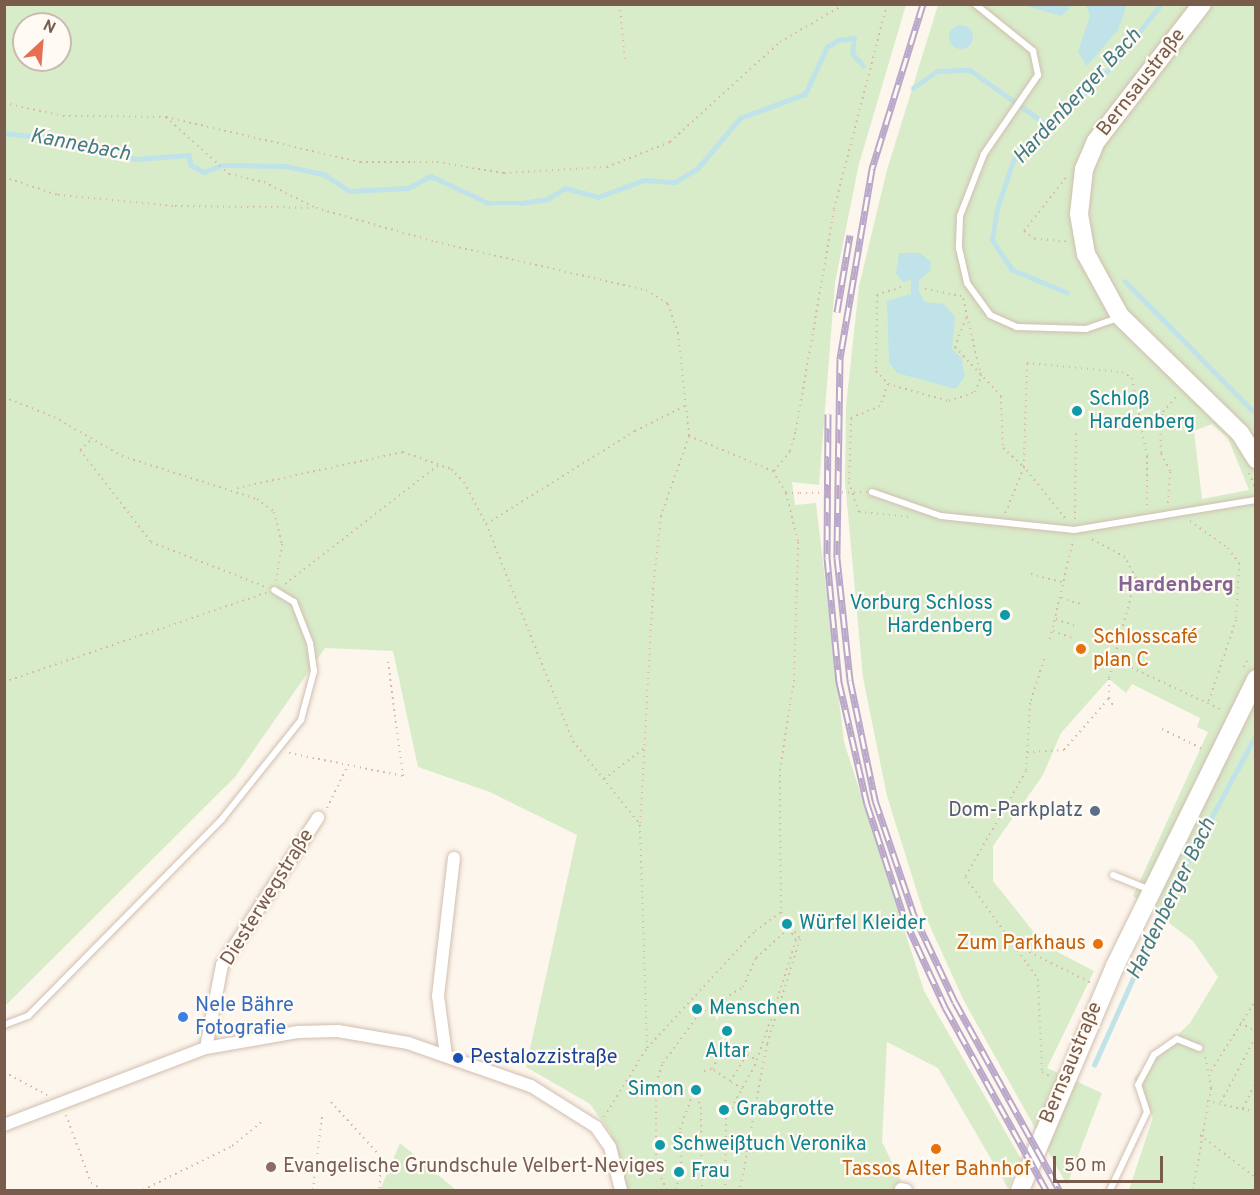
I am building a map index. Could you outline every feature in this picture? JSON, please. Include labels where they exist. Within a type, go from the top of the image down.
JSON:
[{"type":"main road","name":"Bernsaustraße","points":[[1202,4],[1118,111],[1084,169],[1079,214],[1086,254],[1120,316],[1240,433],[1256,459]]},
{"type":"main road","name":"Bernsaustraße","points":[[1020,1191],[1104,989],[1150,891],[1256,679]]},
{"type":"street","name":"Diesterwegstraße","points":[[206,1048],[222,965],[318,818]]},
{"type":"street","points":[[446,1055],[438,996],[454,858]]},
{"type":"street","points":[[4,1125],[206,1048],[298,1032],[338,1031],[446,1055],[531,1086],[596,1127],[610,1147],[621,1191]]},
{"type":"lane","points":[[975,4],[1033,51],[1038,75],[984,154],[960,216],[959,248],[968,283],[990,315],[1017,327],[1086,329],[1110,325],[1120,316]]},
{"type":"lane","points":[[872,492],[932,513],[1074,530],[1256,500]]},
{"type":"lane","points":[[4,1025],[28,1016],[281,751],[301,720],[314,671],[294,602],[274,590]]},
{"type":"lane","points":[[1113,875],[1150,891]]},
{"type":"lane","points":[[1110,1191],[1147,1112],[1138,1085],[1161,1046],[1177,1039],[1199,1048]]},
{"type":"path","points":[[620,4],[625,63]]},
{"type":"path","points":[[4,103],[63,116],[166,117],[360,162],[437,162],[504,173],[607,167],[670,142],[780,42],[845,4]]},
{"type":"path","points":[[773,471],[790,451],[796,430],[834,209],[887,4]]},
{"type":"path","points":[[166,117],[229,174],[264,182],[316,208],[436,242],[646,290],[668,304],[678,333],[689,436],[661,516],[640,825],[647,1048]]},
{"type":"path","points":[[1084,169],[1064,176],[1024,231],[1035,239],[1065,240],[1086,254]]},
{"type":"path","points":[[4,177],[58,195],[175,206],[316,208]]},
{"type":"path","points":[[901,287],[881,292],[874,306],[873,360],[888,384],[961,401],[975,392],[981,376],[961,296],[968,283]]},
{"type":"path","points":[[925,289],[961,296]]},
{"type":"path","points":[[966,318],[955,347],[1000,396],[1003,448],[1024,466],[1074,530]]},
{"type":"path","points":[[1001,521],[1024,466],[1027,363],[1122,372],[1132,378],[1147,456],[1147,508],[1144,520]]},
{"type":"path","points":[[1147,508],[1168,503],[1171,497],[1160,427],[1163,412],[1189,382]]},
{"type":"path","points":[[888,384],[880,406],[851,418],[847,463],[854,505],[870,513],[932,519],[932,513]]},
{"type":"path","points":[[4,397],[54,417],[90,441],[122,456],[237,488],[274,512],[283,555],[274,590]]},
{"type":"path","points":[[486,524],[635,431],[685,406]]},
{"type":"path","points":[[1050,639],[1061,598],[1074,530],[1076,433]]},
{"type":"path","points":[[689,436],[773,471],[786,493],[799,563],[794,680],[780,769],[782,912],[800,939],[767,1044],[740,1191]]},
{"type":"path","points":[[90,441],[80,450],[151,542],[274,590]]},
{"type":"path","points":[[237,488],[402,452],[441,463],[464,482],[486,524],[573,741],[640,825]]},
{"type":"path","points":[[4,682],[274,590],[306,573],[441,463]]},
{"type":"path","points":[[786,493],[872,492]]},
{"type":"path","points":[[1182,512],[1239,563],[1236,620],[1208,703]]},
{"type":"path","points":[[1027,752],[1064,750],[1109,698],[1115,660],[1137,578],[1125,557],[1082,530]]},
{"type":"path","points":[[1031,574],[1064,583]]},
{"type":"path","points":[[1061,598],[1081,604]]},
{"type":"path","points":[[1056,619],[1076,626]]},
{"type":"path","points":[[1053,631],[1072,638]]},
{"type":"path","points":[[1044,659],[1030,702],[1027,752],[1015,795],[965,877],[1005,939],[1038,979],[1042,1072],[1064,1083]]},
{"type":"path","points":[[1115,660],[1238,718]]},
{"type":"path","points":[[281,751],[403,776],[388,662]]},
{"type":"path","points":[[1109,698],[1114,707]]},
{"type":"path","points":[[1162,729],[1200,748]]},
{"type":"path","points":[[604,780],[647,746]]},
{"type":"path","points":[[318,818],[348,765]]},
{"type":"path","points":[[596,1127],[630,1083],[647,1048],[755,931],[782,912]]},
{"type":"path","points":[[667,1191],[656,1167],[656,1083],[663,1063],[699,1014],[743,987],[756,958],[789,928],[796,940],[757,1060],[726,1118],[725,1191]]},
{"type":"path","points":[[1005,939],[1104,989]]},
{"type":"path","points":[[1210,1071],[1256,1000]]},
{"type":"path","points":[[1240,1023],[1256,1031]]},
{"type":"path","points":[[712,1070],[727,1044],[727,1035]]},
{"type":"path","points":[[1221,1102],[1256,1036]]},
{"type":"path","points":[[727,1044],[757,1060]]},
{"type":"path","points":[[1193,1191],[1210,1071],[1210,1060],[1199,1048]]},
{"type":"path","points":[[730,1081],[747,1055]]},
{"type":"path","points":[[704,1071],[712,1070],[742,1088]]},
{"type":"path","points":[[4,1072],[62,1103],[91,1183],[103,1191]]},
{"type":"path","points":[[1243,1108],[1256,1083]]},
{"type":"path","points":[[675,1191],[681,1169],[680,1129],[693,1091],[701,1107],[702,1191]]},
{"type":"path","points":[[1207,1101],[1221,1102],[1254,1112],[1256,1107]]},
{"type":"path","points":[[332,1102],[381,1157],[379,1191]]},
{"type":"path","points":[[314,1191],[322,1116]]},
{"type":"path","points":[[143,1191],[232,1146],[262,1122]]},
{"type":"path","points":[[1200,1135],[1256,1178]]},
{"type":"green space","points":[[5,5],[906,5],[859,164],[835,283],[819,485],[792,482],[795,505],[816,503],[844,742],[924,991],[1021,1159],[1008,1188],[938,1068],[887,1042],[882,1142],[901,1181],[900,1190],[617,1190],[611,1134],[590,1104],[526,1067],[577,835],[490,792],[418,767],[393,651],[325,648],[235,777],[5,1006]]},
{"type":"green space","points":[[938,5],[1255,5],[1255,1190],[1129,1190],[1153,1117],[1134,1078],[1190,1023],[1218,977],[1193,941],[1133,896],[1208,732],[1197,727],[1200,718],[1132,684],[1126,693],[1109,679],[1061,733],[1043,775],[993,846],[993,881],[1044,945],[1094,971],[1047,1068],[1102,1093],[1067,1185],[964,1001],[923,911],[887,796],[863,678],[845,481],[846,406],[859,286],[887,170]],"holes":[[[1212,424],[1228,438],[1249,490],[1202,499],[1194,431]]]},
{"type":"green space","points":[[400,1143],[456,1190],[380,1190]]},
{"type":"water","points":[[1073,4],[1061,16],[1023,5]]},
{"type":"water","points":[[1086,5],[1127,5],[1118,30],[1087,66],[1078,52],[1090,16]]},
{"type":"water","points":[[961,25],[966,26],[972,32],[972,42],[966,48],[961,49],[956,48],[950,42],[949,37],[950,32],[956,26]]},
{"type":"water","points":[[899,253],[920,253],[931,262],[930,271],[919,280],[919,292],[925,302],[944,304],[955,317],[952,349],[961,357],[965,376],[956,389],[897,373],[889,363],[887,301],[911,294],[911,280],[903,282],[896,273]]},
{"type":"waterway","name":"Hardenberger Bach","points":[[1067,293],[1012,270],[992,240],[997,209],[1013,161],[1114,64],[1161,4]]},
{"type":"waterway","name":"Kannebach","points":[[4,133],[65,140],[136,159],[189,155],[191,165],[204,172],[222,165],[285,166],[324,174],[349,191],[408,188],[431,176],[488,203],[521,203],[548,199],[565,188],[598,197],[644,180],[675,182],[697,169],[740,118],[805,94],[827,47],[838,40],[854,38],[853,54],[863,65]]},
{"type":"waterway","name":"Kannebach","points":[[913,88],[937,71],[970,70],[1046,124]]},
{"type":"waterway","name":"Hardenberger Bach","points":[[1125,281],[1256,414]]},
{"type":"waterway","name":"Hardenberger Bach","points":[[1094,1065],[1174,887],[1256,735]]},
{"type":"railway","points":[[923,4],[872,169],[840,359],[837,558],[850,680],[875,800],[914,915],[955,1002],[1059,1190]]},
{"type":"railway","points":[[837,312],[850,235]]},
{"type":"railway","points":[[828,414],[827,558],[839,682],[867,804],[905,920],[945,1007],[1046,1190]]},
{"type":"place","name":"Schloß Hardenberg","points":[[1077,411]]},
{"type":"place","name":"Vorburg Schloss Hardenberg","points":[[1005,615]]},
{"type":"place","name":"Schlosscafé plan C","points":[[1081,649]]},
{"type":"place","name":"Dom-Parkplatz","points":[[1095,811]]},
{"type":"place","name":"Würfel Kleider","points":[[787,924]]},
{"type":"place","name":"Zum Parkhaus","points":[[1098,944]]},
{"type":"place","name":"Menschen","points":[[697,1009]]},
{"type":"place","name":"Nele Bähre Fotografie","points":[[183,1017]]},
{"type":"place","name":"Altar","points":[[727,1031]]},
{"type":"place","name":"Pestalozzistraße","points":[[458,1058]]},
{"type":"place","name":"Simon","points":[[696,1090]]},
{"type":"place","name":"Grabgrotte","points":[[724,1110]]},
{"type":"place","name":"Schweißtuch Veronika","points":[[660,1145]]},
{"type":"place","name":"Tassos Alter Bahnhof","points":[[936,1149]]},
{"type":"place","name":"Evangelische Grundschule Velbert-Neviges","points":[[271,1167]]},
{"type":"place","name":"Frau","points":[[679,1172]]},
{"type":"district","name":"Hardenberg","points":[[1176,586]]}]
